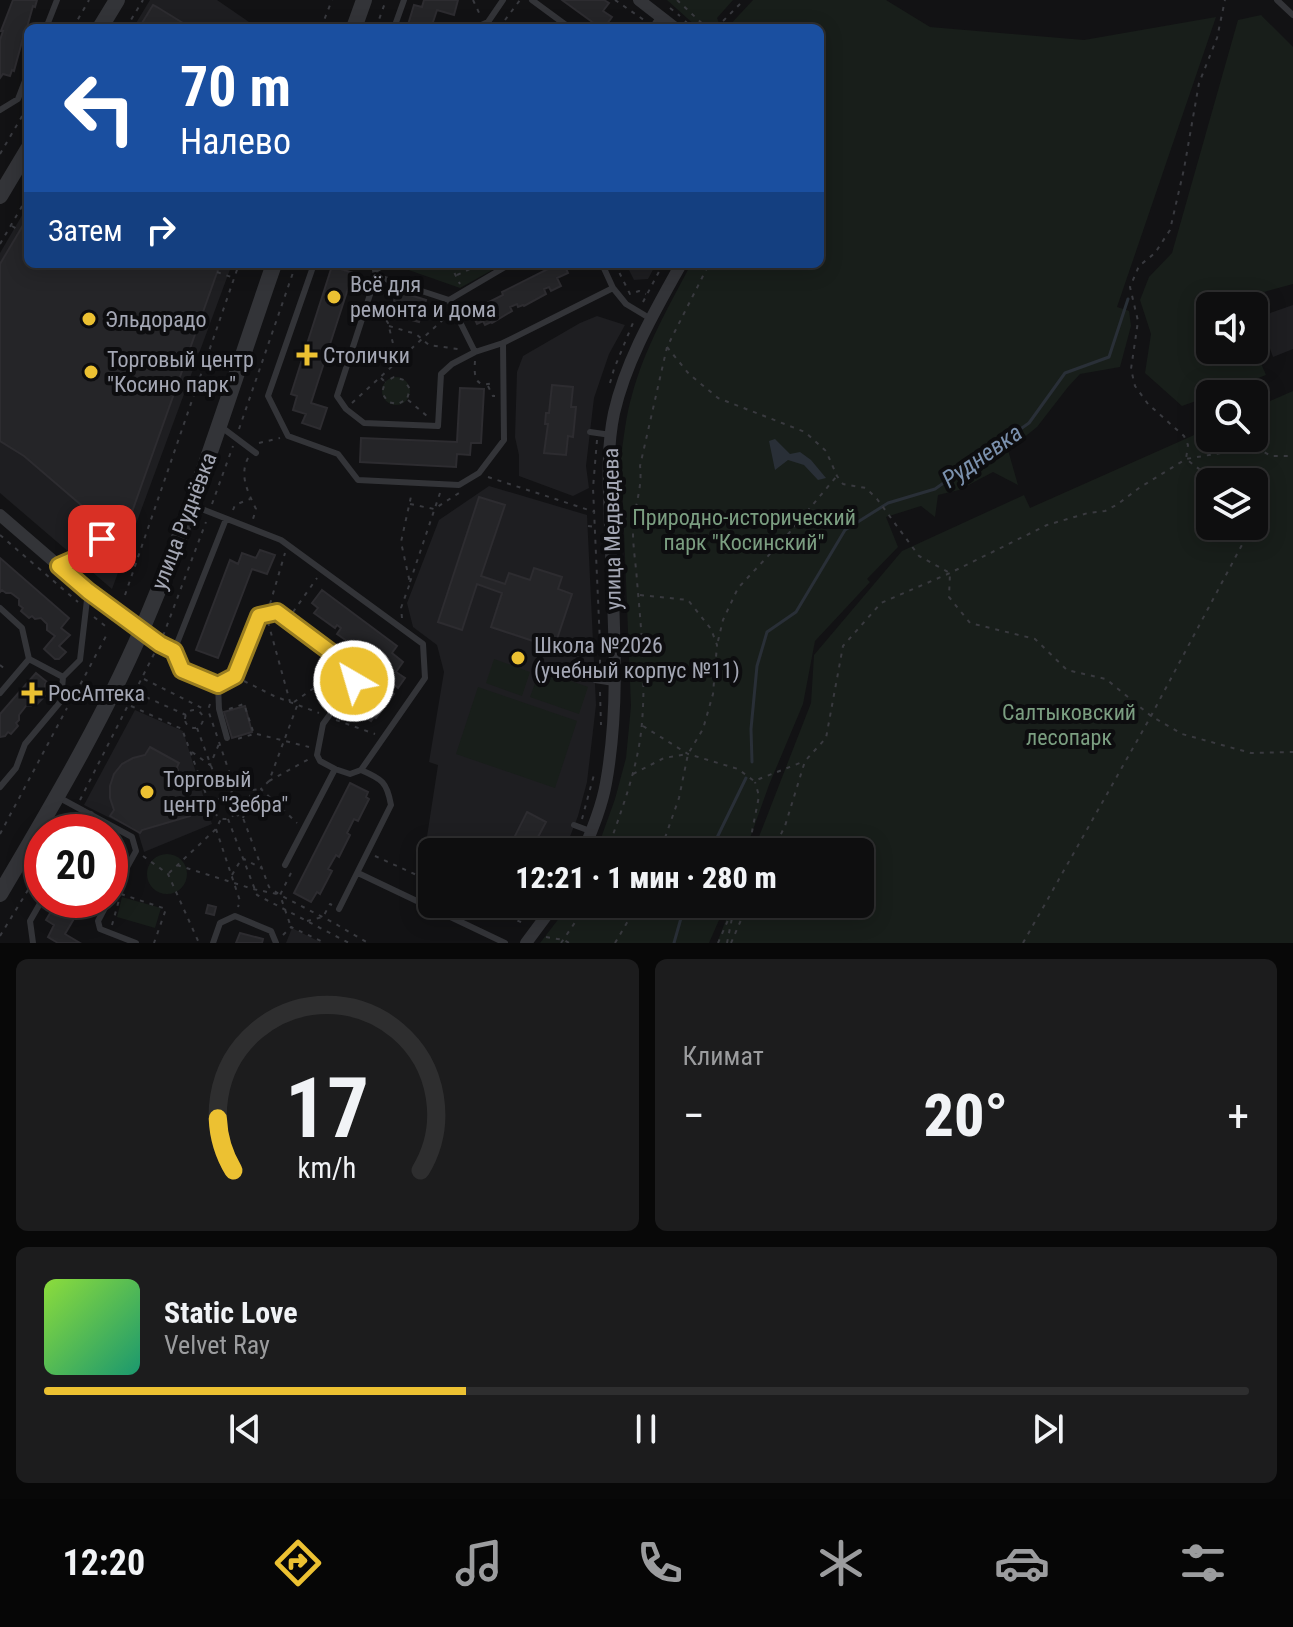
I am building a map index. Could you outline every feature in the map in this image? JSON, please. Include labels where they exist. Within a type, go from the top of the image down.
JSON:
[{"type":"street","points":[[102,24],[117,0]]},
{"type":"street","points":[[355,24],[364,0]]},
{"type":"street","points":[[639,0],[655,23]]},
{"type":"street","points":[[0,195],[24,156]]},
{"type":"street","name":"улица Руднёвка","points":[[0,894],[58,797],[142,630],[192,505],[273,268]]},
{"type":"street","name":"улица Медведева","points":[[589,838],[606,785],[615,708],[609,469],[614,412],[631,363],[679,268]]},
{"type":"street","points":[[0,515],[88,591],[142,630]]},
{"type":"street","points":[[526,943],[545,918]]},
{"type":"lane","points":[[48,24],[57,0]]},
{"type":"lane","points":[[395,24],[404,0]]},
{"type":"lane","points":[[484,23],[488,22],[503,0]]},
{"type":"lane","points":[[532,0],[565,24]]},
{"type":"lane","points":[[1277,0],[1293,15]]},
{"type":"lane","points":[[0,110],[18,99],[24,83]]},
{"type":"lane","points":[[313,268],[268,396],[288,436],[338,454],[358,480],[459,485],[479,473],[504,440],[503,343]]},
{"type":"lane","points":[[449,300],[503,268]]},
{"type":"lane","points":[[604,268],[613,288],[626,304],[651,319]]},
{"type":"lane","points":[[475,352],[449,300],[375,270],[370,297],[337,396],[346,409],[364,423],[438,426],[441,374],[452,364],[503,343],[613,288]]},
{"type":"lane","points":[[220,426],[254,452]]},
{"type":"lane","points":[[590,432],[611,435]]},
{"type":"lane","points":[[192,505],[281,540],[423,644],[425,678],[361,770],[350,774],[320,761],[317,752],[323,724],[354,681],[352,668],[277,612],[259,616],[235,676],[218,685]]},
{"type":"lane","points":[[174,651],[228,520]]},
{"type":"lane","points":[[59,566],[91,552],[102,539]]},
{"type":"lane","points":[[0,787],[16,768],[25,744],[61,701],[63,677],[80,660],[88,591]]},
{"type":"lane","points":[[0,608],[22,628],[29,659],[63,677]]},
{"type":"lane","points":[[142,630],[174,651],[182,670],[218,685]]},
{"type":"lane","points":[[0,693],[29,659]]},
{"type":"lane","points":[[595,680],[614,683]]},
{"type":"lane","points":[[218,685],[219,711],[227,738]]},
{"type":"lane","points":[[285,865],[335,769]]},
{"type":"lane","points":[[339,909],[391,805],[388,786],[361,770]]},
{"type":"lane","points":[[58,797],[91,814]]},
{"type":"lane","points":[[574,825],[592,832]]},
{"type":"lane","points":[[128,835],[132,837],[136,851],[128,866]]},
{"type":"lane","points":[[358,873],[505,943]]},
{"type":"lane","points":[[213,943],[220,923],[235,916],[271,931],[276,942]]},
{"type":"lane","points":[[32,918],[33,943]]},
{"type":"lane","points":[[100,918],[100,929],[136,943]]},
{"type":"path","points":[[75,24],[89,0]]},
{"type":"path","points":[[128,24],[143,0]]},
{"type":"path","points":[[323,24],[332,0]]},
{"type":"path","points":[[377,24],[386,0]]},
{"type":"path","points":[[473,0],[484,23]]},
{"type":"path","points":[[502,24],[520,0]]},
{"type":"path","points":[[615,0],[655,23]]},
{"type":"path","points":[[677,0],[703,24]]},
{"type":"path","points":[[720,24],[744,0]]},
{"type":"path","points":[[1186,459],[1188,445],[1184,436],[1148,404],[1135,386],[1131,369],[1138,321],[1130,287],[1139,266],[1155,253],[1170,230],[1199,83],[1217,38],[1225,0]]},
{"type":"path","points":[[0,154],[24,113]]},
{"type":"path","points":[[0,244],[24,203]]},
{"type":"path","points":[[11,226],[20,231]]},
{"type":"path","points":[[125,595],[238,268]]},
{"type":"path","points":[[452,268],[464,291]]},
{"type":"path","points":[[455,275],[472,268]]},
{"type":"path","points":[[617,268],[630,294],[639,291],[647,295]]},
{"type":"path","points":[[644,300],[661,268]]},
{"type":"path","points":[[611,838],[631,775],[642,725],[633,534],[634,513],[642,480],[640,466],[667,347],[707,268]]},
{"type":"path","points":[[217,272],[234,278]]},
{"type":"path","points":[[370,297],[389,326],[398,361]]},
{"type":"path","points":[[346,409],[454,310]]},
{"type":"path","points":[[389,326],[416,334],[429,345],[475,352],[474,376],[482,384],[487,385],[503,377]]},
{"type":"path","points":[[667,347],[689,374],[718,398],[805,432],[826,451],[843,484],[866,488],[919,556],[950,573]]},
{"type":"path","points":[[380,377],[385,382]]},
{"type":"path","points":[[394,377],[404,380],[410,389],[407,399],[398,404],[388,402],[382,393],[385,382],[394,377]]},
{"type":"path","points":[[407,399],[438,426]]},
{"type":"path","points":[[250,528],[256,509],[243,480],[245,464],[259,443],[288,436]]},
{"type":"path","points":[[779,838],[805,761],[826,738],[843,646],[881,603],[1047,525],[1105,511],[1186,459],[1255,447],[1271,456],[1293,456]]},
{"type":"path","points":[[1186,459],[1198,468]]},
{"type":"path","points":[[479,473],[595,512]]},
{"type":"path","points":[[665,838],[679,798],[688,754],[703,729],[713,694],[717,645],[723,620],[738,588],[837,476]]},
{"type":"path","points":[[410,583],[401,542],[414,483]]},
{"type":"path","points":[[404,629],[401,608],[442,485]]},
{"type":"path","points":[[409,504],[434,509],[459,492]]},
{"type":"path","points":[[228,520],[235,505],[251,498]]},
{"type":"path","points":[[588,526],[596,527]]},
{"type":"path","points":[[0,535],[109,629]]},
{"type":"path","points":[[1023,943],[1151,716],[1244,540]]},
{"type":"path","points":[[269,781],[284,741],[293,703],[267,614],[287,544]]},
{"type":"path","points":[[287,619],[323,570]]},
{"type":"path","points":[[950,573],[949,597],[970,623],[1035,639],[1067,670],[1106,679],[1151,716],[1182,734],[1251,753],[1293,752]]},
{"type":"path","points":[[638,595],[688,600],[711,629],[717,645]]},
{"type":"path","points":[[0,834],[106,636]]},
{"type":"path","points":[[293,703],[347,664]]},
{"type":"path","points":[[235,676],[293,703],[384,737]]},
{"type":"path","points":[[143,679],[208,710],[219,711],[244,704],[254,734]]},
{"type":"path","points":[[136,693],[186,715]]},
{"type":"path","points":[[129,705],[182,729],[207,797],[215,803]]},
{"type":"path","points":[[187,726],[186,715],[193,710],[202,714]]},
{"type":"path","points":[[202,714],[208,710]]},
{"type":"path","points":[[208,710],[234,786],[229,798]]},
{"type":"path","points":[[197,728],[203,722],[202,714]]},
{"type":"path","points":[[642,725],[688,754],[738,769],[754,781],[759,796],[751,838]]},
{"type":"path","points":[[182,729],[187,726],[197,728]]},
{"type":"path","points":[[197,728],[223,798]]},
{"type":"path","points":[[227,738],[229,741],[254,734],[317,752]]},
{"type":"path","points":[[210,765],[219,743]]},
{"type":"path","points":[[191,751],[210,765]]},
{"type":"path","points":[[234,786],[261,789],[317,752]]},
{"type":"path","points":[[631,775],[664,758],[688,754]]},
{"type":"path","points":[[754,781],[805,761]]},
{"type":"path","points":[[261,789],[304,830]]},
{"type":"path","points":[[252,790],[243,818],[269,887],[368,943]]},
{"type":"path","points":[[215,803],[229,798],[235,805],[235,814]]},
{"type":"path","points":[[215,803],[215,812],[221,819],[235,814]]},
{"type":"path","points":[[235,814],[243,818]]},
{"type":"path","points":[[168,874],[216,829],[221,819]]},
{"type":"path","points":[[228,819],[257,895],[349,943]]},
{"type":"path","points":[[216,829],[240,901],[235,916]]},
{"type":"path","points":[[136,851],[168,874],[199,943]]},
{"type":"path","points":[[368,853],[418,876]]},
{"type":"path","points":[[242,858],[263,869]]},
{"type":"path","points":[[232,876],[242,858]]},
{"type":"path","points":[[177,865],[279,895]]},
{"type":"path","points":[[285,865],[293,869],[279,895],[291,927],[325,943]]},
{"type":"path","points":[[110,934],[121,894],[166,909],[154,943]]},
{"type":"path","points":[[0,936],[24,897]]},
{"type":"path","points":[[306,921],[323,917],[330,904],[339,909]]},
{"type":"path","points":[[512,918],[526,924]]},
{"type":"path","points":[[562,941],[577,918]]},
{"type":"path","points":[[615,943],[630,918]]},
{"type":"path","points":[[718,943],[729,918]]},
{"type":"path","points":[[729,943],[732,918]]},
{"type":"path","points":[[729,943],[741,918]]},
{"type":"path","points":[[276,942],[291,927]]},
{"type":"path","points":[[541,935],[569,943]]},
{"type":"shaded area","points":[[150,0],[217,0],[252,24],[135,24]]},
{"type":"shaded area","name":"Торговый центр \"Косино парк\"","points":[[24,212],[24,268],[231,268],[112,589],[0,493],[0,253]]},
{"type":"shaded area","points":[[628,268],[654,268],[648,279],[634,280]]},
{"type":"shaded area","points":[[1293,305],[1293,349],[1273,357],[1268,343],[1268,314]]},
{"type":"shaded area","points":[[597,316],[625,325],[609,354],[594,398],[586,466],[589,488],[573,496],[519,476],[515,437],[517,372],[523,356]]},
{"type":"shaded area","points":[[775,439],[790,454],[800,452],[811,460],[826,478],[818,480],[804,465],[788,460],[775,470],[769,441]]},
{"type":"shaded area","name":"Школа №2026 (учебный корпус №11)","points":[[489,486],[587,515],[596,705],[587,782],[569,838],[427,838],[438,765],[429,762],[444,672],[437,645],[413,627],[407,603],[439,520]]},
{"type":"shaded area","points":[[135,710],[183,731],[212,824],[144,852],[138,832],[128,827],[128,814],[102,814],[84,805]]},
{"type":"shaded area","points":[[292,928],[322,943],[286,943]]},
{"type":"green space","points":[[667,0],[733,0],[717,18],[719,24],[694,24]]},
{"type":"green space","name":"Природно-исторический парк \"Косинский\"","points":[[753,0],[886,0],[930,27],[1084,40],[1216,17],[1117,307],[1129,311],[1131,326],[1120,367],[1080,374],[1037,427],[1008,450],[1018,485],[993,472],[959,490],[938,495],[935,517],[921,506],[886,517],[898,547],[815,641],[803,704],[750,838],[601,838],[626,758],[631,706],[621,457],[630,403],[643,361],[689,268],[824,268],[824,24],[731,24]]},
{"type":"green space","points":[[1261,15],[1293,47],[1293,284],[1264,292],[1196,292],[1196,364],[1261,364],[1266,375],[1253,380],[1196,380],[1196,401],[1182,406],[1145,373],[1151,334],[1140,300],[1149,277],[1172,253],[1238,20]]},
{"type":"green space","points":[[403,268],[496,268],[460,288]]},
{"type":"green space","points":[[396,377],[406,381],[410,391],[406,401],[396,405],[386,401],[382,391],[386,381]]},
{"type":"green space","name":"Салтыковский лесопарк","points":[[1293,391],[1293,943],[717,943],[727,918],[874,918],[874,838],[758,838],[811,703],[814,655],[902,551],[1024,495],[1030,508],[1196,434],[1196,452],[1268,452],[1268,402]]},
{"type":"green space","points":[[494,659],[530,672],[522,696],[486,683]]},
{"type":"green space","points":[[540,670],[588,687],[579,714],[530,697]]},
{"type":"green space","points":[[478,687],[577,721],[555,788],[456,754]]},
{"type":"green space","points":[[167,854],[181,860],[187,874],[181,888],[167,894],[153,888],[147,874],[153,860]]},
{"type":"green space","points":[[128,899],[161,908],[155,928],[120,918],[128,918]]},
{"type":"green space","points":[[559,918],[720,918],[709,943],[540,943]]},
{"type":"building","points":[[13,0],[37,0],[28,24],[24,24],[24,38],[14,71],[10,76],[3,74],[0,78],[1,31]]},
{"type":"building","points":[[424,0],[458,0],[454,15],[437,10],[432,24],[408,24],[414,5],[422,7]]},
{"type":"building","points":[[562,0],[604,0],[609,3],[603,11],[612,17],[607,24],[595,24]]},
{"type":"building","points":[[153,5],[185,24],[141,24]]},
{"type":"building","name":"Торговый центр \"Косино парк\"","points":[[24,224],[24,268],[219,268],[122,540],[24,456],[0,441],[0,264]]},
{"type":"building","points":[[331,268],[353,273],[311,403],[327,408],[320,429],[302,423],[306,414],[293,410],[297,396],[291,394]]},
{"type":"building","points":[[550,268],[566,268],[568,273],[557,278],[561,286],[551,291],[549,287],[544,289],[546,294],[524,306],[518,307],[517,304],[510,307],[512,311],[492,323],[485,325],[483,321],[477,324],[471,311],[503,295],[502,292]]},
{"type":"building","points":[[397,291],[426,300],[419,322],[390,314]]},
{"type":"building","points":[[552,385],[573,387],[571,407],[576,407],[573,437],[568,436],[566,455],[544,453],[548,424],[545,424],[546,413],[549,413]]},
{"type":"building","points":[[460,388],[484,389],[481,443],[471,443],[470,455],[457,454],[456,467],[360,462],[361,438],[457,442]]},
{"type":"building","points":[[479,497],[505,505],[481,576],[505,584],[509,573],[530,580],[534,568],[562,577],[558,589],[572,594],[554,648],[491,627],[502,593],[477,584],[462,630],[438,622]]},
{"type":"building","points":[[260,550],[275,555],[267,574],[252,569],[218,658],[196,650],[230,560],[238,564],[242,553],[256,558]]},
{"type":"building","points":[[0,558],[69,618],[61,628],[70,635],[59,646],[66,652],[59,659],[44,649],[55,636],[47,630],[47,624],[41,618],[29,618],[21,611],[23,608],[19,605],[19,599],[11,593],[0,592]]},
{"type":"building","points":[[322,590],[397,646],[392,653],[403,662],[396,672],[405,678],[398,688],[395,685],[390,691],[394,694],[371,721],[355,709],[387,666],[378,659],[381,655],[369,646],[364,653],[337,634],[341,628],[337,625],[335,628],[314,613],[318,608],[312,603]]},
{"type":"building","points":[[36,673],[47,682],[42,693],[45,696],[37,704],[26,706],[19,715],[18,726],[11,734],[8,732],[0,737],[0,714]]},
{"type":"building","points":[[245,706],[252,732],[232,738],[224,712]]},
{"type":"building","name":"Торговый центр \"Зебра\"","points":[[150,747],[179,763],[177,767],[190,816],[140,833],[128,826],[128,814],[111,814],[114,810],[110,786],[122,764],[145,755]]},
{"type":"building","points":[[350,783],[368,792],[366,797],[369,799],[358,821],[354,819],[339,857],[336,855],[328,869],[332,871],[320,894],[317,892],[311,902],[294,893]]},
{"type":"building","points":[[527,812],[546,822],[538,838],[514,838]]},
{"type":"building","points":[[208,905],[216,907],[214,915],[206,913]]},
{"type":"building","points":[[74,918],[65,934],[80,943],[58,943],[48,937],[54,925],[46,920]]},
{"type":"building","points":[[240,933],[263,939],[262,943],[236,943]]},
{"type":"waterway","name":"Рудневка","points":[[752,762],[751,729],[757,666],[767,632],[796,612],[845,530],[888,503],[935,489],[1029,423],[1065,373],[1109,357],[1128,299]]},
{"type":"waterway","name":"Рудневка","points":[[717,838],[746,778]]},
{"type":"waterway","name":"Рудневка","points":[[674,943],[681,918]]},
{"type":"place","name":"Всё для ремонта и дома","points":[[334,297]]},
{"type":"place","name":"Эльдорадо","points":[[89,319]]},
{"type":"place","name":"Столички","points":[[307,355]]},
{"type":"place","name":"Торговый центр \"Косино парк\"","points":[[91,372]]},
{"type":"place","name":"Школа №2026 (учебный корпус №11)","points":[[518,658]]},
{"type":"place","name":"РосАптека","points":[[32,693]]},
{"type":"place","name":"Торговый центр \"Зебра\"","points":[[147,792]]},
{"type":"route","points":[[102,539],[91,552],[59,566],[88,591],[174,651],[182,670],[218,685],[235,676],[259,616],[277,612],[352,668],[354,681]]}]
